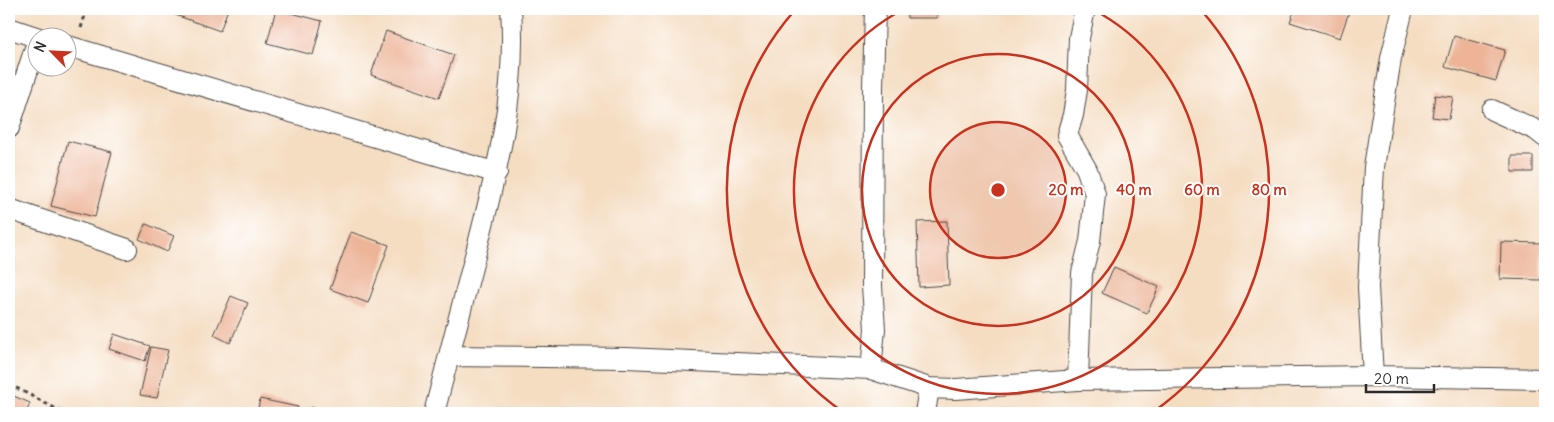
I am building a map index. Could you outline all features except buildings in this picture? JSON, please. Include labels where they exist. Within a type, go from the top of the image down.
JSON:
[{"type":"street","points":[[434,413],[497,173],[509,110],[513,29],[511,9]]},
{"type":"street","points":[[871,369],[875,329],[872,286],[873,97],[876,9]]},
{"type":"street","points":[[1078,380],[1082,273],[1090,241],[1095,194],[1087,170],[1067,136],[1074,107],[1079,38],[1085,9]]},
{"type":"street","points":[[1373,376],[1368,287],[1374,167],[1391,58],[1403,9]]},
{"type":"street","points":[[9,28],[28,35]]},
{"type":"street","points":[[78,49],[497,173]]},
{"type":"street","points":[[9,128],[28,69]]},
{"type":"street","points":[[1492,110],[1536,130],[1545,137]]},
{"type":"street","points":[[9,208],[127,249]]},
{"type":"street","points":[[449,356],[626,358],[871,369],[928,388],[956,389],[1078,380],[1373,376],[1545,379]]},
{"type":"street","points":[[925,413],[928,388]]},
{"type":"path","points":[[9,384],[64,413]]}]
